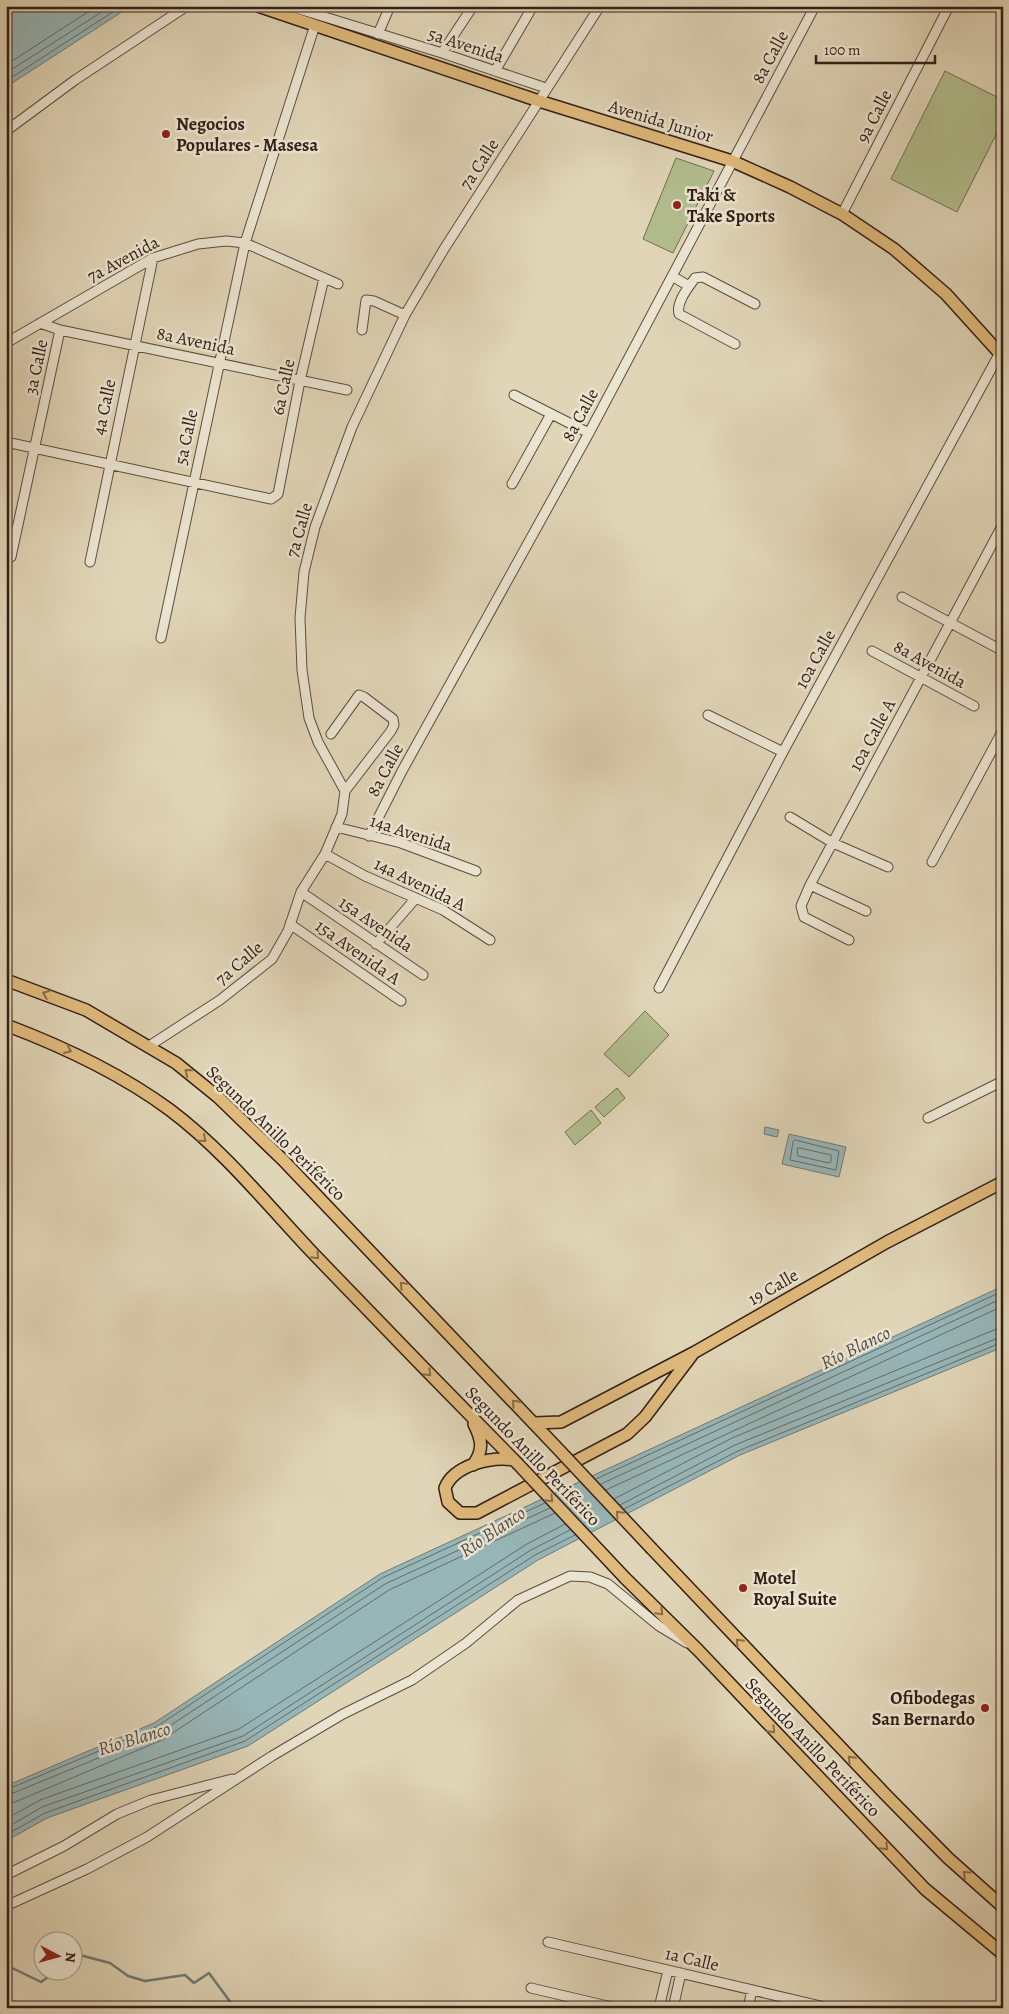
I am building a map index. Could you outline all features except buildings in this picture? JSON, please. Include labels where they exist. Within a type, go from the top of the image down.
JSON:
[{"type":"main road","name":"Avenida Junior","points":[[258,6],[539,101],[732,161],[842,214],[894,249],[946,294],[1002,352]]},
{"type":"main road","name":"Segundo Anillo Periférico","points":[[6,980],[86,1010],[176,1063],[218,1097],[283,1160],[885,1794],[948,1858],[1003,1907]]},
{"type":"main road","name":"Segundo Anillo Periférico","points":[[6,1025],[79,1055],[138,1089],[171,1111],[214,1148],[625,1578],[698,1650],[925,1889],[1003,1954]]},
{"type":"main road","name":"19 Calle","points":[[534,1423],[561,1422],[695,1352],[887,1242],[1003,1182]]},
{"type":"main road","points":[[515,1462],[498,1458],[473,1465],[454,1475],[446,1488],[448,1502],[460,1514],[468,1515],[482,1511],[627,1434],[645,1417],[695,1352]]},
{"type":"main road","points":[[470,1415],[482,1444],[479,1456],[473,1465]]},
{"type":"main road","points":[[558,1449],[561,1422]]},
{"type":"street","points":[[6,131],[75,80],[187,6]]},
{"type":"street","name":"5a Avenida","points":[[289,6],[442,53],[546,88]]},
{"type":"street","points":[[378,34],[390,6]]},
{"type":"street","points":[[495,72],[533,6]]},
{"type":"street","name":"7a Calle","points":[[149,1046],[220,1000],[261,968],[277,952],[294,927],[301,892],[325,854],[345,804],[345,790],[318,742],[309,718],[302,670],[300,618],[304,572],[315,527],[333,474],[352,427],[405,315],[444,249],[600,6]]},
{"type":"street","name":"8a Calle","points":[[369,836],[402,771],[589,433],[816,6]]},
{"type":"street","name":"9a Calle","points":[[842,214],[950,6]]},
{"type":"street","points":[[442,53],[472,7]]},
{"type":"street","name":"5a Calle","points":[[161,638],[218,362],[245,243],[315,25]]},
{"type":"street","name":"7a Avenida","points":[[6,343],[153,258],[198,244],[226,241],[245,243],[338,284]]},
{"type":"street","name":"4a Calle","points":[[90,562],[153,258]]},
{"type":"street","points":[[672,276],[689,286]]},
{"type":"street","points":[[735,344],[679,314],[680,302],[695,278],[703,277],[755,304]]},
{"type":"street","name":"6a Calle","points":[[193,482],[271,499],[278,494],[300,381],[324,278]]},
{"type":"street","points":[[362,330],[366,300],[374,301],[405,315]]},
{"type":"street","name":"8a Avenida","points":[[40,324],[60,330],[347,390]]},
{"type":"street","name":"3a Calle","points":[[11,557],[60,330]]},
{"type":"street","name":"10a Calle","points":[[658,988],[783,752],[1002,352]]},
{"type":"street","points":[[514,396],[589,433]]},
{"type":"street","points":[[512,484],[551,414]]},
{"type":"street","points":[[6,442],[193,482]]},
{"type":"street","name":"10a Calle A","points":[[850,940],[804,917],[801,906],[810,885],[1003,524]]},
{"type":"street","points":[[902,597],[1003,651]]},
{"type":"street","name":"8a Avenida","points":[[872,651],[974,706]]},
{"type":"street","points":[[331,734],[359,696],[364,697],[393,719],[394,725],[391,731],[345,790]]},
{"type":"street","points":[[708,715],[783,752]]},
{"type":"street","points":[[932,862],[1001,736]]},
{"type":"street","points":[[994,748],[1003,752]]},
{"type":"street","points":[[790,817],[833,842],[888,867]]},
{"type":"street","name":"14a Avenida","points":[[336,827],[401,843],[476,871]]},
{"type":"street","name":"14a Avenida A","points":[[325,854],[365,876],[444,910],[490,940]]},
{"type":"street","points":[[810,885],[866,911]]},
{"type":"street","name":"15a Avenida","points":[[301,892],[422,975]]},
{"type":"street","points":[[376,944],[416,898]]},
{"type":"street","name":"15a Avenida A","points":[[294,927],[401,1001]]},
{"type":"street","points":[[928,1118],[1003,1080]]},
{"type":"street","points":[[6,1906],[87,1869],[147,1837],[343,1714],[412,1680],[466,1644],[518,1600],[570,1576],[590,1577],[608,1584],[659,1626],[698,1650]]},
{"type":"street","points":[[6,1875],[64,1846],[117,1814],[187,1789],[242,1776]]},
{"type":"street","name":"1a Calle","points":[[548,1942],[829,2008]]},
{"type":"street","points":[[659,2008],[668,1970]]},
{"type":"street","points":[[673,2008],[681,1973]]},
{"type":"street","points":[[530,1988],[616,2008]]},
{"type":"street","points":[[748,2008],[752,1990]]},
{"type":"green space","points":[[945,71],[1003,100],[1003,121],[957,212],[891,179]]},
{"type":"green space","name":"Taki & Take Sports","points":[[676,158],[714,171],[673,253],[643,239]]},
{"type":"green space","points":[[645,1011],[669,1035],[629,1077],[604,1054]]},
{"type":"green space","points":[[617,1088],[625,1098],[604,1117],[595,1107]]},
{"type":"green space","points":[[591,1110],[601,1123],[575,1145],[565,1132]]},
{"type":"water","points":[[17,6],[131,6],[6,87],[6,13]]},
{"type":"water","points":[[765,1127],[779,1130],[777,1137],[764,1134]]},
{"type":"water","points":[[789,1134],[846,1147],[839,1177],[782,1164]]},
{"type":"water","name":"Río Blanco","points":[[1003,1286],[1003,1347],[740,1455],[538,1560],[248,1746],[47,1818],[6,1841],[6,1786],[154,1723],[380,1574]]},
{"type":"waterway","points":[[82,1956],[110,1963],[128,1976],[145,1981],[185,1975],[194,1983],[209,1973],[231,2003],[230,2008]]},
{"type":"waterway","points":[[6,1965],[32,1978]]},
{"type":"place","name":"Negocios Populares - Masesa","points":[[166,134]]},
{"type":"place","name":"Taki & Take Sports","points":[[677,205]]},
{"type":"place","name":"Motel Royal Suite","points":[[743,1588]]},
{"type":"place","name":"Ofibodegas San Bernardo","points":[[985,1708]]}]
